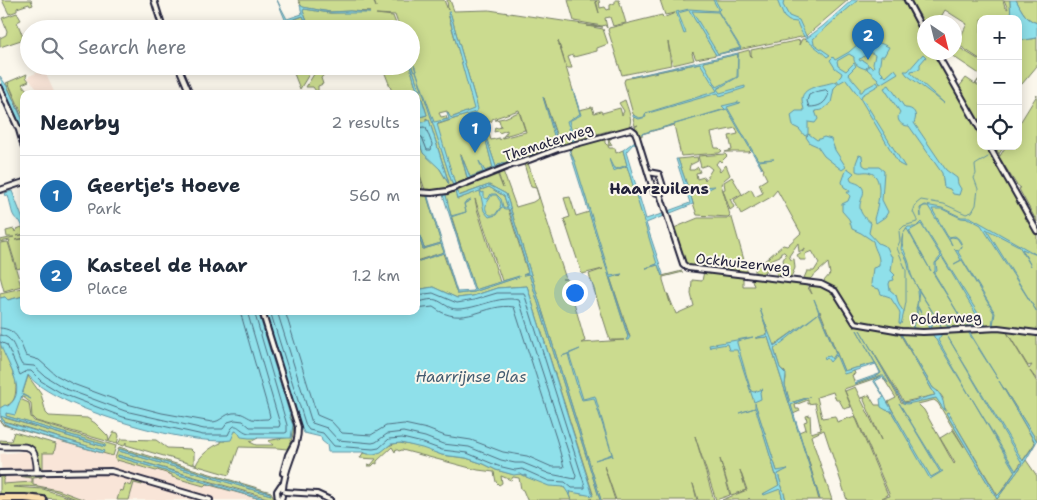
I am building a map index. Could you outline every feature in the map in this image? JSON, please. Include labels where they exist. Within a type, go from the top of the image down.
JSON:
[{"type":"highway","points":[[2,497],[43,500]]},
{"type":"main road","points":[[1,447],[21,446],[30,448],[36,455],[37,472]]},
{"type":"street","points":[[154,0],[160,20]]},
{"type":"street","points":[[906,0],[917,20]]},
{"type":"street","points":[[941,60],[977,124]]},
{"type":"street","points":[[182,75],[188,90]]},
{"type":"street","points":[[0,88],[20,136]]},
{"type":"street","name":"Thematerweg","points":[[420,192],[448,191],[558,149],[631,128],[636,134],[648,172]]},
{"type":"street","points":[[991,150],[1037,231]]},
{"type":"street","points":[[648,172],[659,174],[664,190],[660,194],[654,192],[648,172]]},
{"type":"street","points":[[0,190],[20,183]]},
{"type":"street","name":"Ockhuizerweg","points":[[660,194],[685,267],[695,270],[811,281],[821,284],[835,291],[855,323]]},
{"type":"street","points":[[263,315],[297,423],[298,438],[286,471],[281,494],[317,494],[330,500]]},
{"type":"street","name":"Polderweg","points":[[855,323],[902,331],[923,332],[998,328],[1037,333]]},
{"type":"street","points":[[0,473],[111,470],[210,500]]},
{"type":"shaded area","points":[[46,75],[53,90],[38,90],[28,78],[29,76]]},
{"type":"shaded area","points":[[57,440],[264,500],[86,500],[42,487],[3,485],[0,454],[26,451],[33,457],[33,468],[43,468],[43,453],[54,453]]},
{"type":"green space","points":[[2,0],[31,0],[33,5],[30,6],[29,4],[17,8],[17,11],[9,14]]},
{"type":"green space","points":[[298,0],[373,0],[376,7],[374,0],[444,0],[448,10],[447,0],[450,0],[454,11],[489,10],[603,27],[587,26],[603,29],[608,44],[597,48],[597,51],[568,57],[572,68],[567,68],[558,41],[579,110],[592,107],[594,113],[601,111],[602,113],[620,108],[622,115],[624,111],[619,103],[625,100],[630,118],[629,126],[626,129],[611,130],[597,134],[594,129],[596,137],[578,142],[580,137],[586,136],[583,128],[579,126],[574,128],[577,143],[573,142],[560,146],[544,98],[557,146],[524,159],[496,167],[484,131],[481,133],[484,133],[493,168],[485,171],[481,165],[483,172],[470,177],[461,154],[467,178],[470,180],[456,187],[436,125],[475,112],[476,102],[450,12],[448,14],[475,109],[450,118],[448,113],[449,119],[447,111],[439,113],[441,117],[446,116],[447,119],[434,123],[432,120],[453,186],[443,189],[425,190],[420,175],[420,144],[422,150],[440,169],[449,183],[429,120],[426,118],[426,121],[420,123],[420,117],[427,115],[414,75],[420,75],[420,20],[397,20],[395,15],[376,14],[393,16],[395,20],[306,20],[303,11],[304,9],[330,13],[370,12],[330,12],[302,7]],"holes":[[[519,110],[526,132],[502,138],[525,130],[519,112],[494,120],[499,120],[501,127],[495,127],[494,132],[498,131],[499,133],[507,130],[500,140],[499,138],[491,140],[485,123]]]},
{"type":"green space","points":[[568,0],[595,0],[599,13],[596,0],[599,0],[600,8],[605,7],[607,10],[610,9],[610,5],[615,3],[615,0],[619,0],[626,23],[613,26],[610,17],[605,18],[607,28],[605,25],[574,21]]},
{"type":"green space","points":[[660,0],[848,0],[806,36],[719,54],[692,14],[716,55],[696,59],[693,52],[694,60],[673,65],[668,42],[671,65],[622,75],[609,28],[662,15],[663,18],[675,13],[665,15]]},
{"type":"green space","points":[[854,0],[903,0],[917,26],[917,60],[937,60],[977,128],[977,150],[989,150],[1037,233],[1037,330],[990,325],[987,328],[950,328],[948,330],[918,331],[929,329],[907,330],[907,328],[885,327],[855,321],[834,289],[823,282],[830,274],[828,263],[810,279],[804,278],[807,271],[814,271],[819,263],[812,251],[805,254],[806,260],[800,260],[797,255],[805,250],[805,248],[799,252],[798,243],[789,256],[791,260],[794,259],[795,268],[791,277],[776,276],[777,272],[775,270],[778,271],[784,263],[783,260],[786,254],[784,252],[770,260],[769,266],[771,268],[768,271],[755,274],[755,269],[783,245],[787,246],[801,233],[777,190],[771,197],[741,214],[734,200],[751,189],[755,197],[763,193],[759,184],[767,179],[764,170],[745,139],[751,150],[749,152],[725,152],[732,150],[729,136],[738,134],[736,128],[711,133],[715,148],[719,148],[722,151],[719,153],[681,156],[674,125],[642,134],[642,136],[638,135],[635,127],[638,125],[635,126],[633,118],[636,117],[633,114],[624,82],[625,79],[700,63],[704,66],[703,62],[737,54],[738,57],[738,53],[749,50],[751,57],[751,50],[800,40],[799,45],[802,39],[807,41]]},
{"type":"green space","points":[[911,0],[1003,0],[1005,7],[1008,9],[1004,0],[1010,0],[1011,15],[977,15],[977,57],[962,47],[962,34],[967,24],[962,21],[962,15],[953,15],[945,10],[942,15],[920,15]]},
{"type":"green space","points":[[1016,0],[1037,0],[1037,23],[1027,17]]},
{"type":"green space","points":[[17,13],[21,20],[17,22],[20,29],[20,40],[0,47],[0,38],[6,35],[7,31],[2,18]]},
{"type":"green space","points":[[303,16],[305,20],[293,20]]},
{"type":"green space","points":[[1022,38],[1037,38],[1037,66],[1022,84]]},
{"type":"green space","points":[[962,49],[977,59],[977,72],[958,60],[962,60]]},
{"type":"green space","points":[[27,75],[29,81],[22,84],[27,90],[20,90],[20,109],[8,82]]},
{"type":"green space","points":[[295,75],[309,75],[300,89]]},
{"type":"green space","points":[[314,75],[324,75],[321,78],[323,84],[318,86],[318,90],[313,87],[306,87]]},
{"type":"green space","points":[[386,75],[413,75],[417,90],[391,90]]},
{"type":"green space","points":[[966,78],[975,84],[977,82],[977,119],[959,87]]},
{"type":"green space","points":[[8,82],[20,114],[6,83]]},
{"type":"green space","points":[[1037,95],[1037,222],[1020,191],[1019,188],[1021,188],[1016,184],[995,150],[997,150],[1000,156],[1004,150],[1022,150],[1022,119]]},
{"type":"green space","points":[[611,136],[612,138],[609,140],[612,145],[608,146],[609,148],[615,148],[616,153],[623,150],[627,165],[618,169],[627,166],[658,264],[646,268],[658,265],[662,276],[683,272],[663,277],[671,306],[668,294],[676,314],[694,306],[691,294],[692,280],[702,281],[704,271],[743,276],[743,286],[754,286],[751,277],[805,283],[812,294],[808,284],[817,285],[825,288],[837,298],[855,328],[854,325],[900,334],[935,395],[904,402],[872,350],[901,402],[903,403],[936,398],[946,410],[942,403],[943,398],[940,394],[941,402],[935,391],[939,392],[933,388],[901,334],[1006,331],[1029,369],[1032,365],[1028,366],[1007,332],[1037,335],[1037,380],[1030,371],[1037,382],[1037,441],[1003,387],[1035,443],[998,496],[948,412],[946,413],[997,499],[1026,460],[1037,476],[1037,500],[847,500],[824,430],[811,436],[832,500],[820,500],[807,455],[819,500],[786,500],[778,474],[782,472],[777,471],[756,407],[779,486],[763,494],[780,489],[783,500],[750,500],[749,498],[748,500],[722,500],[747,490],[740,470],[746,490],[731,495],[720,459],[730,495],[716,500],[695,436],[714,500],[698,500],[693,484],[697,500],[616,500],[604,466],[615,500],[601,500],[506,194],[489,185],[458,196],[455,191],[497,173],[503,188],[498,173],[503,171],[516,207],[533,202],[539,198],[536,188],[531,187],[524,164],[528,163],[568,281],[585,341],[581,343],[624,340],[610,340],[589,274],[603,269],[582,274],[564,219],[570,217],[564,198],[570,197],[576,216],[589,212],[628,337],[626,340],[630,337],[570,148],[605,138],[605,143],[609,145],[608,139]],"holes":[[[820,311],[844,371],[875,362],[881,373],[855,384],[852,375],[855,374],[854,371],[844,373],[818,313]],[[764,320],[773,346],[797,329],[774,349],[780,368],[785,372],[785,385],[790,403],[810,397],[791,404],[792,412],[768,337],[756,338],[767,335]],[[882,376],[896,398],[888,402],[902,428],[890,410],[886,410],[881,405],[875,405],[869,395],[862,398],[865,398],[864,400],[881,440],[855,387],[845,391],[890,496],[882,498],[888,495],[855,416],[837,422],[835,416],[822,418],[817,397],[833,392],[836,400],[839,400],[844,409],[851,407],[844,389]],[[808,400],[808,404],[815,403],[821,430],[811,433],[810,415],[806,416],[807,421],[804,422],[806,429],[799,432],[806,455],[793,414],[800,411],[796,409],[795,405]],[[934,400],[938,403],[964,447],[953,430],[940,438],[954,464],[924,410],[918,404]]]},
{"type":"green space","points":[[725,154],[727,156],[716,164],[720,172],[726,165],[730,175],[721,184],[730,215],[728,217],[697,215],[678,159],[697,157],[698,161],[690,165],[689,170],[694,170],[698,167],[700,172],[696,173],[697,179],[704,177],[705,180],[712,169],[707,165],[701,167],[698,156]]},
{"type":"green space","points":[[420,176],[423,189],[420,189]]},
{"type":"green space","points":[[732,177],[742,194],[730,199],[734,207],[730,210],[723,190],[725,189],[724,182]]},
{"type":"green space","points":[[489,187],[504,196],[528,273],[523,275],[529,274],[600,500],[592,500],[591,498],[591,500],[572,500],[568,489],[581,494],[593,494],[527,286],[497,288],[473,296],[457,298],[433,287],[420,289],[420,261],[443,253],[457,294],[474,292],[518,277],[502,281],[475,199],[500,282],[475,290],[445,196],[455,191],[458,199]]},
{"type":"green space","points":[[420,195],[427,196],[441,243],[424,248],[420,236]]},
{"type":"green space","points":[[698,218],[732,218],[748,274],[709,269],[708,267],[700,269],[705,259],[699,269],[683,264],[680,247],[673,230]]},
{"type":"green space","points":[[20,228],[20,235],[16,236],[20,236],[20,239],[15,240],[20,239],[20,268],[17,269],[9,243],[10,240],[0,242],[0,240],[14,237],[7,237],[6,231],[14,229],[15,232]]},
{"type":"green space","points":[[420,240],[423,249],[441,244],[444,252],[420,260]]},
{"type":"green space","points":[[8,242],[20,283],[20,286],[4,291],[0,276],[0,243]]},
{"type":"green space","points":[[20,288],[20,297],[7,300],[5,297],[0,298],[0,293]]},
{"type":"green space","points":[[0,341],[16,381],[16,391],[12,402],[0,408]]},
{"type":"green space","points":[[28,376],[41,394],[46,413],[49,416],[87,418],[108,436],[109,441],[114,432],[118,433],[117,444],[36,421],[32,417],[31,403],[23,397],[21,398]]},
{"type":"green space","points":[[20,399],[29,403],[31,417],[34,421],[116,446],[113,456],[3,425],[0,420],[3,424],[12,427],[104,451],[4,421],[0,416],[2,415],[5,418],[105,447],[105,445],[6,416],[5,414],[9,413]]},
{"type":"green space","points":[[290,414],[293,432],[287,449],[239,447],[229,475],[126,445],[126,442],[124,446],[118,444],[121,439],[156,440],[167,448],[190,449],[194,453],[194,464],[196,465],[206,452],[221,443],[221,441],[225,441],[234,431],[258,438],[250,442],[256,445],[274,445],[268,441],[291,437]]},
{"type":"green space","points":[[14,432],[56,444],[54,453],[43,453],[43,468],[40,468],[37,455],[31,446],[0,445],[0,440],[11,441]]},
{"type":"green space","points":[[399,443],[422,447],[442,455],[466,458],[511,474],[526,475],[526,477],[566,489],[571,500],[527,500],[521,489],[519,478],[513,477],[511,480],[501,476],[502,483],[499,485],[496,482],[494,472],[478,470],[402,450],[396,449],[395,452],[392,447],[377,461],[377,464],[375,463],[372,466],[368,466],[368,464],[371,465],[376,459],[360,458],[363,453],[377,452]]},
{"type":"green space","points":[[119,447],[271,492],[275,500],[118,455],[118,457],[264,500],[206,484],[204,486],[172,477],[172,475],[157,470],[117,460],[117,462],[115,458]],"holes":[[[120,449],[270,493],[271,495],[119,451]]]},
{"type":"green space","points":[[18,476],[42,476],[33,478],[33,485],[58,490],[85,500],[47,489],[30,486],[13,487],[43,489],[77,500],[0,494],[0,477],[5,477],[3,484],[32,482],[32,478]]},
{"type":"green space","points":[[133,481],[143,483],[142,485],[134,483],[129,500],[117,500],[120,490],[123,491],[125,484],[131,486]]},
{"type":"water","points":[[277,0],[287,19],[302,14],[300,5],[330,12],[370,13],[330,13],[304,9],[306,20],[303,16],[285,20]]},
{"type":"water","points":[[713,0],[715,0],[720,9],[718,11],[741,48],[716,55],[689,10],[678,13],[686,33],[684,34],[676,12],[689,9],[717,11],[718,9]],"holes":[[[692,11],[718,12],[740,48],[718,54]]]},
{"type":"water","points":[[777,0],[784,0],[783,5],[789,16],[799,20],[807,38],[852,0],[858,0],[813,39],[814,44],[830,55],[827,57],[806,39],[797,22],[789,21],[784,17]]},
{"type":"water","points":[[1010,0],[1016,0],[1027,17],[1037,23],[1037,38],[1022,39],[1022,15],[1011,15]]},
{"type":"water","points":[[448,12],[450,12],[478,109],[476,112],[437,124],[456,187],[430,191],[453,186],[417,75],[434,122],[449,119],[447,112],[451,118],[474,109]]},
{"type":"water","points":[[866,37],[889,47],[884,56],[881,56],[879,70],[883,74],[881,76],[884,75],[886,77],[895,69],[898,73],[880,84],[878,79],[867,69],[869,65],[872,68],[874,67],[875,55],[872,53],[868,53],[859,59],[868,64],[866,69],[857,65],[854,62],[854,57],[849,54],[837,61],[838,66],[846,71],[854,63],[856,66],[848,74],[860,88],[860,92],[877,82],[879,85],[862,95],[861,99],[846,79],[839,83],[837,80],[842,73],[835,68],[830,60],[833,57],[835,60],[849,52]]},
{"type":"water","points":[[738,53],[738,54],[738,77],[717,89],[720,93],[745,86],[745,88],[720,96],[718,93],[646,114],[717,91],[700,63],[631,77]],"holes":[[[738,54],[737,77],[717,87],[703,62]]]},
{"type":"water","points":[[918,60],[923,60],[920,64],[920,69],[911,71],[911,73],[944,103],[904,71],[908,71]]},
{"type":"water","points":[[413,75],[414,75],[419,90],[417,90]]},
{"type":"water","points":[[0,76],[8,88],[20,114],[20,125],[6,92]]},
{"type":"water","points":[[836,81],[838,84],[834,88],[831,103],[822,110],[815,111],[818,119],[815,123],[808,122],[808,134],[805,136],[799,129],[793,126],[791,115],[796,111],[804,111],[802,99],[806,91]]},
{"type":"water","points":[[889,85],[905,108],[911,109],[914,112],[916,117],[914,123],[946,170],[957,178],[961,189],[959,195],[953,194],[950,189],[944,187],[942,173],[909,126],[900,122],[898,118],[900,112],[884,88]]},
{"type":"water","points":[[573,90],[581,115],[569,121],[575,143],[495,168],[468,180],[461,155],[470,177],[483,172],[479,161],[485,171],[493,168],[484,133],[479,133],[484,131],[496,167],[557,146],[543,97],[559,145],[573,142],[567,121],[580,114]]},
{"type":"water","points":[[420,93],[427,115],[420,117]]},
{"type":"water","points":[[863,99],[905,167],[899,164],[861,100]]},
{"type":"water","points":[[739,102],[727,107],[758,160],[774,159],[759,161],[762,169],[727,109],[641,134],[725,109],[722,106]]},
{"type":"water","points":[[429,120],[449,184],[440,169],[423,153],[420,144],[420,123]]},
{"type":"water","points":[[809,134],[817,140],[824,137],[831,139],[835,150],[846,167],[842,170],[824,156],[817,146],[810,143],[806,137]]},
{"type":"water","points":[[635,141],[637,145],[633,144],[626,152],[646,219],[665,213],[666,215],[646,223],[663,274],[662,276],[658,265],[646,268],[657,264],[627,166],[613,171],[609,159],[616,169],[627,165],[623,150]]},
{"type":"water","points":[[569,149],[575,162],[610,276],[622,274],[610,278],[630,337],[628,340],[626,340],[628,337]]},
{"type":"water","points":[[859,155],[862,156],[863,165],[866,167],[879,167],[884,171],[882,200],[888,212],[885,217],[876,223],[874,219],[879,194],[878,181],[871,173],[856,171]]},
{"type":"water","points":[[676,159],[678,159],[688,188],[715,186],[709,189],[689,189],[693,204],[668,214],[668,211],[690,203]]},
{"type":"water","points":[[847,168],[854,173],[850,177],[851,181],[862,187],[863,194],[860,207],[864,217],[871,223],[869,233],[878,243],[887,247],[891,256],[893,256],[891,271],[895,275],[893,277],[894,280],[890,281],[889,284],[890,290],[896,295],[899,305],[904,312],[901,324],[899,323],[900,314],[898,309],[890,297],[881,294],[879,289],[872,287],[873,268],[879,266],[878,255],[873,241],[852,229],[849,219],[842,211],[842,204],[848,201],[850,196],[847,192],[850,192],[849,190],[844,187],[842,182]]},
{"type":"water","points":[[489,185],[506,194],[601,500],[529,274],[523,275],[528,273],[527,268],[509,209],[500,207],[501,203],[497,195],[492,195],[486,205],[487,212],[490,215],[495,215],[501,208],[496,215],[489,217],[484,211],[480,191],[457,199],[455,192],[459,196]],"holes":[[[489,187],[504,196],[508,208],[503,207],[501,199],[496,194],[491,194],[488,199],[484,198],[484,192],[482,193],[480,190]]]},
{"type":"water","points":[[12,191],[20,212],[20,221],[14,217],[8,196],[5,193]]},
{"type":"water","points":[[443,195],[446,195],[451,216],[466,212],[451,217],[475,290],[519,276],[474,292],[457,294],[444,253],[420,261],[444,252],[441,244],[423,249],[420,240],[420,236],[424,248],[441,243],[427,196],[431,196],[428,197],[457,292],[474,291]]},
{"type":"water","points":[[925,205],[942,208],[961,217],[970,217],[1037,255],[1022,249],[1031,266],[1019,246],[986,229],[1037,312],[981,225],[970,219],[961,218],[942,209],[932,209],[948,237],[955,236],[960,240],[962,246],[957,238],[952,237],[949,238],[952,245],[928,206],[921,208],[921,217],[920,208]]},
{"type":"water","points":[[921,222],[986,326],[957,327],[982,324],[942,257],[936,263],[937,271],[934,273],[964,323],[933,273],[935,271],[935,263],[941,256],[921,224],[916,227]]},
{"type":"water","points":[[908,227],[916,227],[909,231],[931,271],[907,229],[903,236]]},
{"type":"water","points":[[902,240],[915,283],[910,274],[907,260],[901,249]]},
{"type":"water","points":[[954,248],[957,251],[960,248],[958,252],[995,313],[993,325],[1020,328],[990,326],[992,325],[994,313],[962,260],[954,264],[961,260]]},
{"type":"water","name":"Haarrijnse Plas","points":[[527,286],[593,496],[569,491],[571,500],[564,487],[549,486],[526,477],[526,475],[514,475],[466,458],[442,455],[401,443],[391,444],[381,452],[374,454],[328,452],[327,445],[322,441],[321,437],[304,433],[295,412],[289,415],[293,425],[291,438],[241,437],[235,431],[231,440],[212,441],[156,431],[93,412],[65,400],[42,388],[28,375],[22,394],[31,399],[22,395],[15,415],[6,413],[6,416],[105,445],[105,447],[0,416],[0,408],[5,405],[8,406],[17,392],[14,375],[0,342],[0,298],[5,297],[8,300],[20,297],[20,315],[259,315],[289,412],[295,409],[266,315],[420,315],[420,289],[433,287],[457,298],[473,296],[497,288]]},
{"type":"water","points":[[919,290],[935,316],[919,291],[918,300],[917,291]]},
{"type":"water","points":[[814,299],[844,371],[875,363],[857,330],[876,364],[844,374],[836,355],[830,362],[827,358],[825,360],[824,357],[830,356],[832,359],[836,353]]},
{"type":"water","points":[[760,309],[774,346],[819,313],[774,349],[780,368],[786,374],[785,385],[790,403],[810,397],[791,405],[820,500],[768,337],[755,338],[768,334]]},
{"type":"water","points":[[937,319],[941,322],[939,321],[941,326],[938,321],[934,321],[931,329],[913,330],[913,328],[929,329],[927,324],[931,326],[933,320]]},
{"type":"water","points":[[860,330],[902,401],[905,403],[935,395],[900,333],[921,334],[982,331],[970,333],[998,379],[968,332],[942,334],[938,340],[970,396],[933,335],[901,334],[933,388],[940,395],[945,411],[936,398],[907,404],[903,403]]},
{"type":"water","points":[[946,334],[1023,461],[1035,442],[999,381],[1037,441],[1026,460],[997,499],[946,413],[948,412],[997,496],[1015,472],[971,397],[1016,471],[1022,463]]},
{"type":"water","points":[[753,337],[737,341],[737,343],[751,391],[763,389],[760,392],[761,399],[754,402],[737,350],[729,350],[727,344],[710,348],[709,345]]},
{"type":"water","points":[[580,349],[569,354],[583,399],[595,396],[613,457],[612,455],[595,460],[612,454],[594,398],[582,400],[568,354],[562,356]]},
{"type":"water","points":[[876,364],[881,373],[877,376],[854,383],[879,374]]},
{"type":"water","points":[[884,376],[888,383],[883,377],[875,381],[931,477],[940,472],[899,403],[941,471],[943,471],[930,479],[891,411],[881,407],[880,399],[884,397],[873,380]]},
{"type":"water","points":[[755,403],[777,471],[788,469],[778,474],[786,500],[783,500],[780,489],[763,494],[779,485]]},
{"type":"water","points":[[1,417],[5,422],[104,451],[103,453],[12,427],[5,424]]},
{"type":"water","points":[[119,449],[270,493],[271,495],[119,451]]},
{"type":"water","points":[[118,455],[270,500],[264,500],[118,457]]},
{"type":"waterway","points":[[904,312],[906,302],[906,270],[897,248],[900,241],[899,231],[904,226],[917,222],[913,212],[916,204],[921,200],[944,204],[966,214],[972,212],[976,205],[978,189],[974,178],[976,174],[975,165],[988,157]]},
{"type":"place","name":"Kasteel de Haar","points":[[868,60]]},
{"type":"place","name":"Geertje's Hoeve","points":[[475,153]]},
{"type":"district","name":"Haarzuilens","points":[[659,188]]}]
